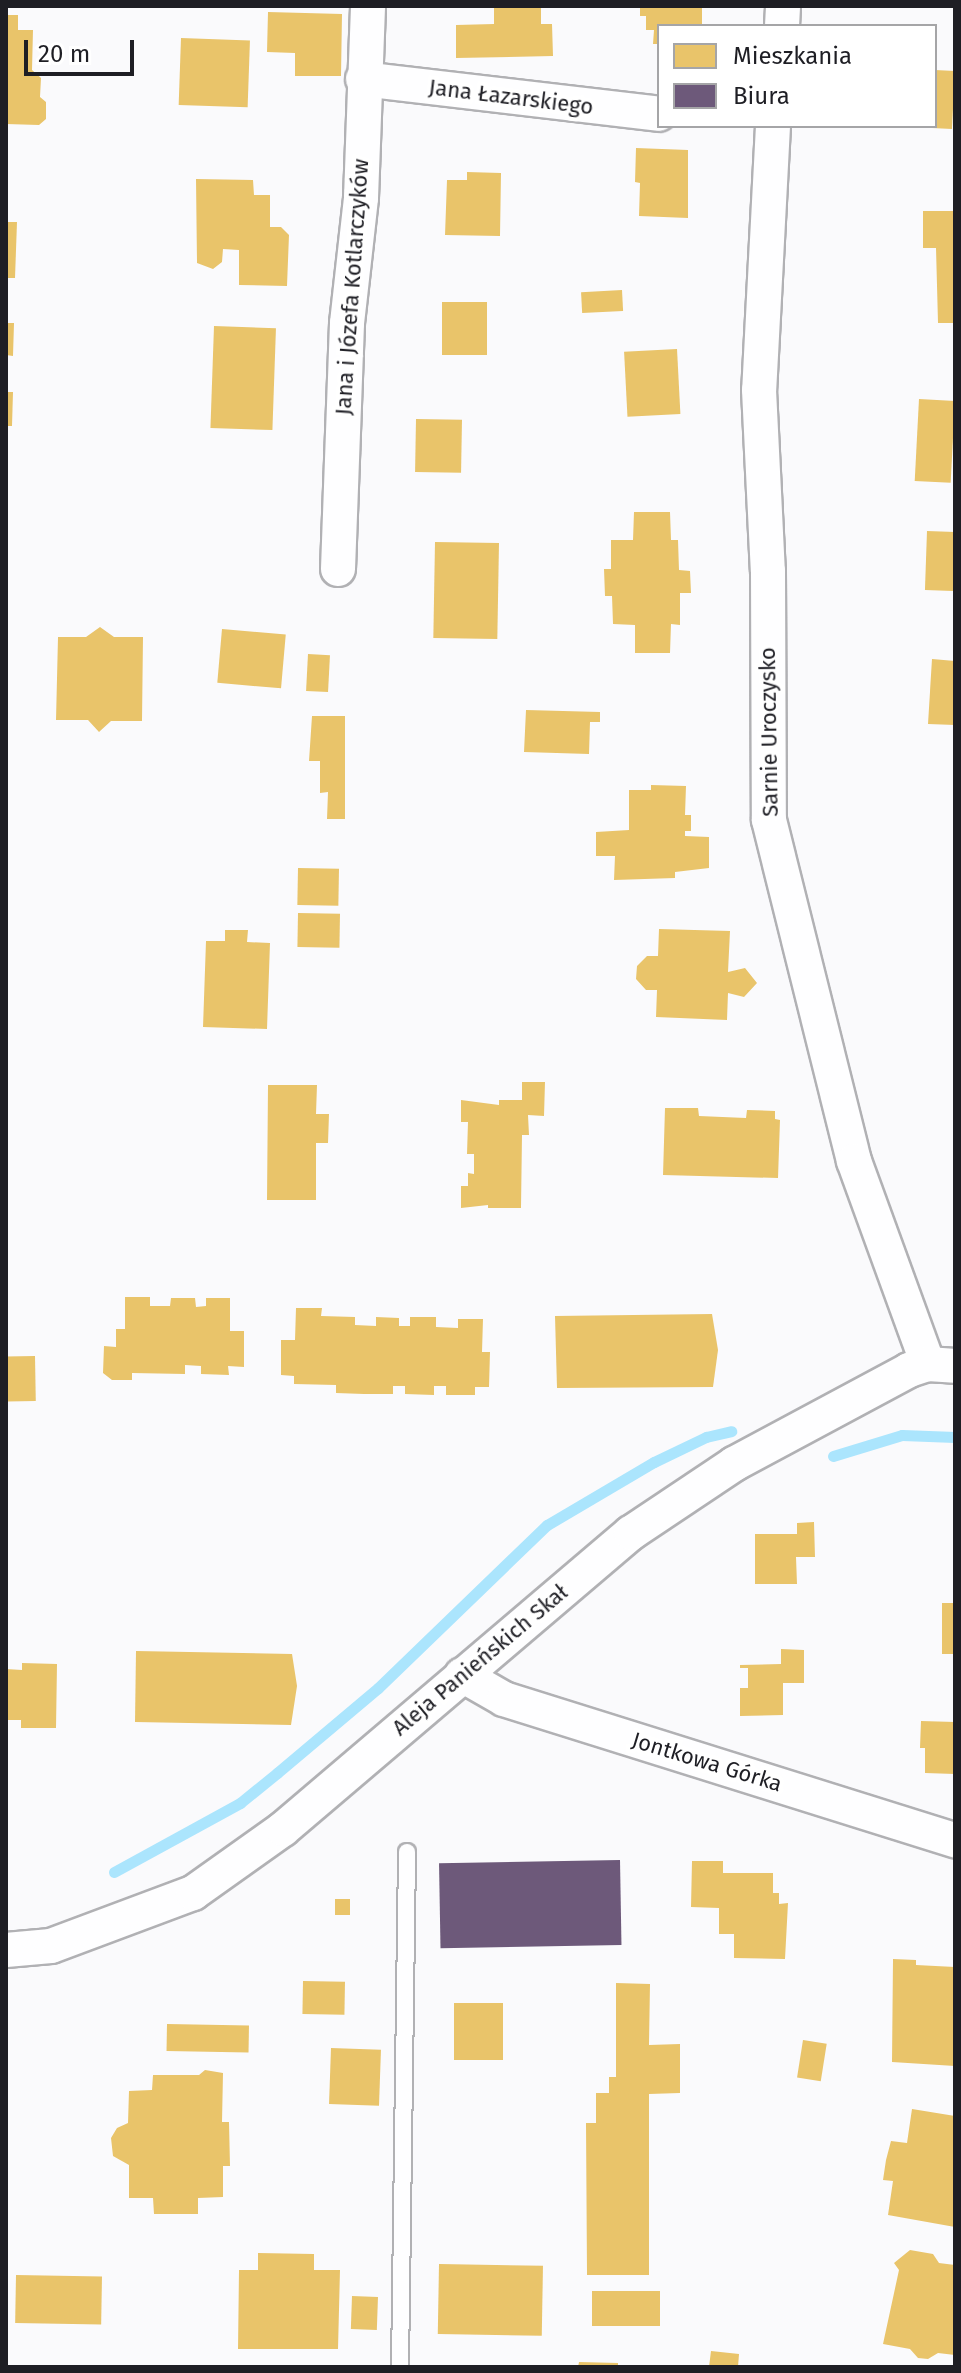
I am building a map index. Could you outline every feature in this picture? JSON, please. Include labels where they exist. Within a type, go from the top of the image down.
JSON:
[{"type":"street","name":"Jana i Józefa Kotlarczyków","points":[[338,569],[347,323],[361,198],[368,6]]},
{"type":"street","name":"Jana Łazarskiego","points":[[363,79],[657,114]]},
{"type":"street","name":"Sarnie Uroczysko","points":[[769,128],[759,390],[768,571],[769,820],[854,1161],[942,1365]]},
{"type":"street","name":"Aleja Panieńskich Skał","points":[[6,1950],[51,1946],[193,1893],[283,1829],[631,1533],[734,1464],[909,1370],[942,1365]]},
{"type":"street","name":"Jontkowa Górka","points":[[462,1675],[504,1699],[955,1840]]},
{"type":"lane","points":[[400,2367],[407,1852]]},
{"type":"building: Mieszkania","points":[[494,6],[541,6],[541,24],[552,24],[553,56],[456,58],[456,25],[494,24]]},
{"type":"building: Mieszkania","points":[[640,6],[702,6],[702,24],[657,24],[657,44],[653,44],[654,30],[646,30],[646,16],[640,16]]},
{"type":"building: Mieszkania","points":[[268,12],[342,14],[341,76],[295,76],[295,53],[267,52]]},
{"type":"building: Mieszkania","points":[[6,15],[18,15],[18,30],[33,30],[32,70],[41,78],[40,97],[46,102],[46,119],[39,125],[6,124]]},
{"type":"building: Mieszkania","points":[[181,38],[250,40],[248,107],[179,105]]},
{"type":"building: Mieszkania","points":[[937,70],[955,71],[952,129],[933,128],[937,128]]},
{"type":"building: Mieszkania","points":[[636,148],[688,150],[688,218],[639,216],[640,183],[635,182]]},
{"type":"building: Mieszkania","points":[[467,172],[501,173],[500,236],[445,235],[447,180],[467,180]]},
{"type":"building: Mieszkania","points":[[196,179],[253,180],[254,195],[270,195],[270,227],[281,227],[289,235],[287,286],[239,285],[239,250],[223,249],[222,262],[213,269],[197,263]]},
{"type":"building: Mieszkania","points":[[923,211],[955,211],[955,323],[938,323],[936,248],[923,248]]},
{"type":"building: Mieszkania","points":[[6,222],[17,222],[15,278],[6,278]]},
{"type":"building: Mieszkania","points":[[622,290],[623,311],[582,313],[581,292]]},
{"type":"building: Mieszkania","points":[[442,302],[487,302],[487,355],[442,355]]},
{"type":"building: Mieszkania","points":[[6,323],[14,323],[13,356],[6,355]]},
{"type":"building: Mieszkania","points":[[214,326],[276,328],[272,430],[210,428]]},
{"type":"building: Mieszkania","points":[[677,349],[680,414],[627,417],[624,352]]},
{"type":"building: Mieszkania","points":[[6,392],[13,392],[12,426],[6,426]]},
{"type":"building: Mieszkania","points":[[919,399],[955,401],[951,483],[915,481]]},
{"type":"building: Mieszkania","points":[[416,419],[462,420],[461,473],[415,472]]},
{"type":"building: Mieszkania","points":[[634,512],[670,512],[671,540],[678,540],[679,570],[690,571],[691,593],[680,593],[680,625],[671,624],[670,653],[635,653],[635,625],[613,624],[612,596],[605,596],[604,569],[611,569],[611,540],[633,540]]},
{"type":"building: Mieszkania","points":[[927,531],[955,532],[953,591],[925,590]]},
{"type":"building: Mieszkania","points":[[435,542],[499,543],[497,639],[433,638]]},
{"type":"building: Mieszkania","points":[[100,627],[114,637],[143,637],[142,721],[111,721],[99,732],[88,720],[56,720],[58,637],[86,637]]},
{"type":"building: Mieszkania","points":[[222,629],[286,635],[281,688],[217,683]]},
{"type":"building: Mieszkania","points":[[308,654],[330,655],[328,692],[306,691]]},
{"type":"building: Mieszkania","points":[[932,659],[955,661],[955,725],[928,724]]},
{"type":"building: Mieszkania","points":[[526,710],[600,712],[600,722],[590,722],[589,754],[524,752]]},
{"type":"building: Mieszkania","points":[[312,716],[345,716],[345,819],[327,819],[328,792],[320,793],[320,761],[309,761]]},
{"type":"building: Mieszkania","points":[[651,785],[686,786],[685,815],[691,815],[691,831],[685,831],[685,836],[709,837],[709,868],[675,872],[675,878],[614,880],[615,856],[596,856],[596,832],[629,830],[629,790],[651,790]]},
{"type":"building: Mieszkania","points":[[298,868],[339,869],[338,906],[297,905]]},
{"type":"building: Mieszkania","points":[[298,913],[340,914],[339,948],[297,947]]},
{"type":"building: Mieszkania","points":[[659,929],[730,931],[728,972],[745,968],[757,983],[744,997],[728,993],[727,1020],[656,1017],[657,990],[646,990],[636,979],[637,966],[647,956],[658,956]]},
{"type":"building: Mieszkania","points":[[225,930],[248,930],[247,942],[270,943],[267,1029],[203,1027],[206,941],[225,941]]},
{"type":"building: Mieszkania","points":[[522,1082],[545,1082],[544,1116],[528,1115],[529,1135],[522,1135],[521,1208],[488,1208],[488,1205],[461,1208],[461,1186],[468,1186],[468,1173],[474,1174],[474,1154],[467,1154],[468,1122],[461,1122],[461,1100],[499,1105],[499,1100],[522,1100]]},
{"type":"building: Mieszkania","points":[[268,1085],[317,1085],[316,1114],[329,1114],[328,1143],[316,1143],[316,1200],[267,1200]]},
{"type":"building: Mieszkania","points":[[665,1108],[698,1108],[699,1116],[746,1118],[747,1110],[775,1111],[775,1119],[780,1120],[778,1178],[663,1175]]},
{"type":"building: Mieszkania","points":[[125,1297],[150,1297],[150,1306],[170,1306],[171,1298],[195,1298],[196,1307],[206,1306],[206,1298],[230,1298],[230,1331],[244,1331],[244,1367],[228,1366],[229,1375],[201,1374],[201,1366],[185,1365],[185,1374],[132,1373],[132,1380],[112,1380],[103,1373],[104,1346],[116,1347],[116,1329],[125,1329]]},
{"type":"building: Mieszkania","points":[[296,1308],[322,1308],[321,1316],[355,1317],[355,1325],[376,1326],[376,1317],[399,1318],[399,1326],[410,1326],[410,1317],[436,1317],[436,1327],[458,1328],[458,1319],[483,1319],[482,1352],[490,1352],[489,1387],[475,1387],[475,1395],[446,1395],[446,1386],[434,1386],[434,1395],[405,1394],[405,1386],[393,1386],[393,1394],[364,1394],[336,1393],[336,1385],[294,1384],[294,1376],[281,1375],[281,1340],[295,1340]]},
{"type":"building: Mieszkania","points":[[712,1314],[718,1350],[713,1387],[557,1388],[555,1316]]},
{"type":"building: Mieszkania","points":[[35,1356],[36,1401],[7,1401],[6,1357]]},
{"type":"building: Mieszkania","points":[[814,1522],[815,1557],[796,1557],[797,1584],[755,1584],[755,1534],[797,1534],[797,1523]]},
{"type":"building: Mieszkania","points":[[942,1603],[955,1603],[955,1654],[942,1654]]},
{"type":"building: Mieszkania","points":[[781,1649],[804,1650],[804,1683],[783,1683],[783,1715],[740,1716],[740,1688],[748,1688],[748,1668],[740,1668],[740,1665],[781,1664]]},
{"type":"building: Mieszkania","points":[[136,1651],[292,1654],[297,1686],[291,1725],[135,1722]]},
{"type":"building: Mieszkania","points":[[22,1663],[57,1664],[56,1728],[21,1728],[21,1720],[6,1720],[6,1669],[22,1670]]},
{"type":"building: Mieszkania","points":[[921,1721],[955,1722],[955,1774],[925,1773],[925,1748],[920,1748]]},
{"type":"building: Mieszkania","points":[[692,1861],[723,1861],[723,1873],[773,1873],[773,1893],[779,1893],[779,1904],[788,1903],[785,1959],[734,1958],[734,1934],[719,1934],[719,1908],[691,1907]]},
{"type":"building: Mieszkania","points":[[335,1899],[350,1899],[350,1915],[335,1915]]},
{"type":"building: Mieszkania","points":[[893,1959],[916,1960],[916,1965],[955,1967],[955,2066],[892,2062]]},
{"type":"building: Mieszkania","points":[[303,1981],[345,1982],[344,2015],[302,2014]]},
{"type":"building: Mieszkania","points":[[616,1983],[650,1984],[649,2045],[680,2044],[680,2093],[649,2094],[649,2275],[587,2275],[586,2123],[596,2123],[596,2093],[609,2093],[609,2077],[616,2077]]},
{"type":"building: Mieszkania","points":[[454,2003],[503,2003],[503,2060],[454,2060]]},
{"type":"building: Mieszkania","points":[[167,2024],[249,2025],[249,2052],[167,2051]]},
{"type":"building: Mieszkania","points":[[803,2040],[827,2044],[821,2081],[797,2078]]},
{"type":"building: Mieszkania","points":[[331,2048],[381,2050],[379,2106],[329,2104]]},
{"type":"building: Mieszkania","points":[[205,2070],[223,2073],[222,2122],[229,2122],[230,2166],[223,2166],[223,2197],[198,2198],[198,2214],[154,2214],[153,2198],[129,2198],[129,2165],[113,2156],[111,2138],[117,2128],[128,2123],[129,2091],[152,2090],[153,2075],[199,2075]]},
{"type":"building: Mieszkania","points":[[912,2109],[955,2116],[955,2227],[888,2215],[893,2181],[883,2180],[886,2160],[891,2141],[907,2143]]},
{"type":"building: Mieszkania","points":[[910,2250],[933,2254],[939,2263],[955,2265],[955,2355],[938,2353],[928,2359],[918,2358],[910,2349],[883,2344],[899,2270],[894,2263]]},
{"type":"building: Mieszkania","points":[[258,2253],[314,2254],[314,2270],[340,2270],[338,2349],[238,2349],[239,2270],[258,2270]]},
{"type":"building: Mieszkania","points":[[439,2264],[543,2266],[542,2336],[438,2334]]},
{"type":"building: Mieszkania","points":[[16,2275],[102,2277],[101,2324],[15,2323]]},
{"type":"building: Mieszkania","points":[[592,2291],[660,2291],[660,2326],[592,2326]]},
{"type":"building: Mieszkania","points":[[352,2296],[378,2297],[377,2330],[351,2329]]},
{"type":"building: Mieszkania","points":[[711,2351],[739,2354],[738,2367],[709,2367]]},
{"type":"building: Mieszkania","points":[[579,2362],[618,2363],[618,2367],[578,2367]]},
{"type":"building: Biura","points":[[620,1860],[621,1945],[441,1948],[439,1863]]},
{"type":"waterway","points":[[114,1872],[240,1803],[378,1688],[547,1525],[654,1462],[706,1437],[731,1431]]},
{"type":"waterway","points":[[833,1456],[902,1435],[955,1437]]}]
